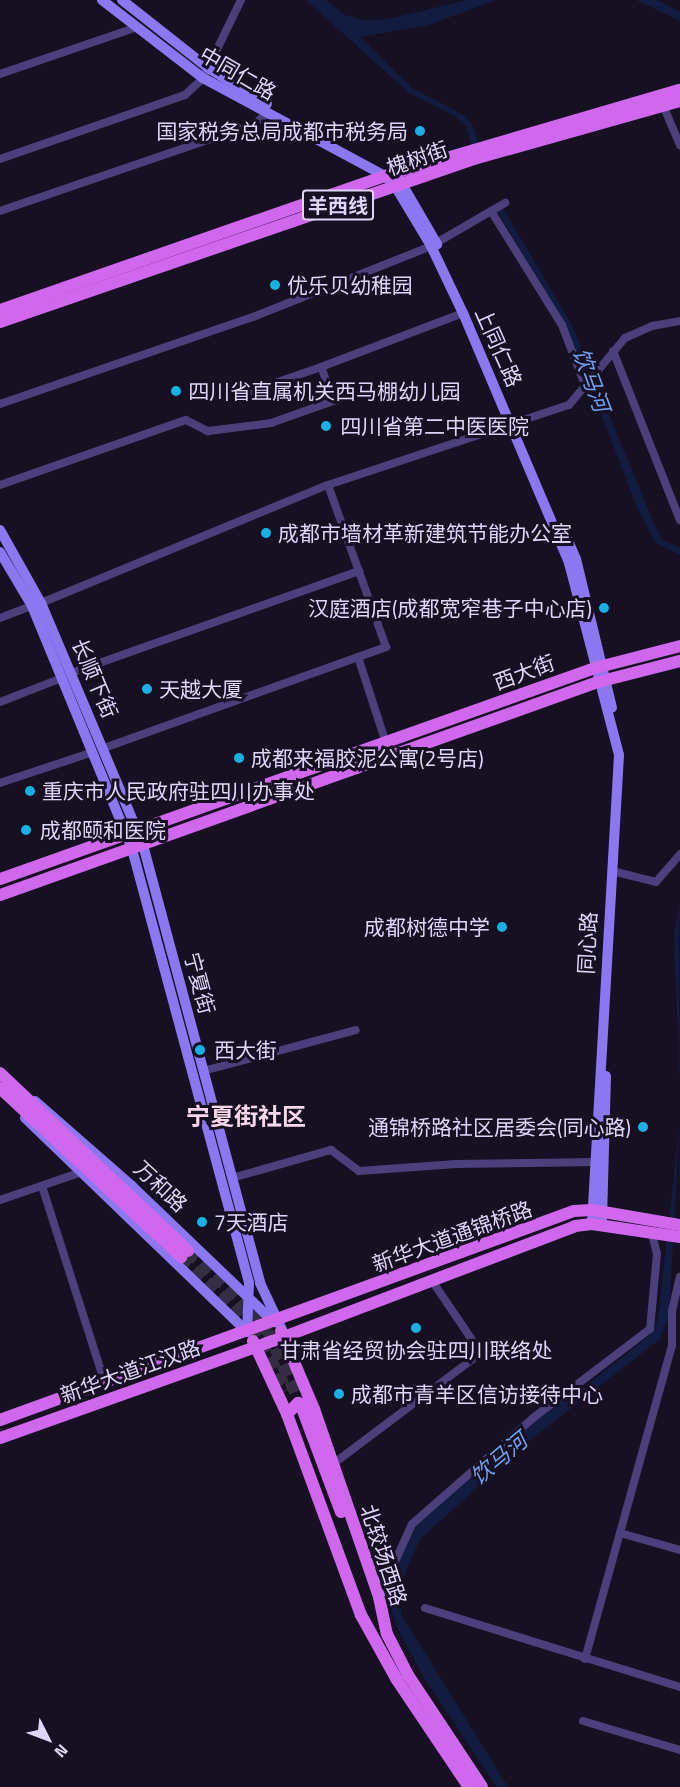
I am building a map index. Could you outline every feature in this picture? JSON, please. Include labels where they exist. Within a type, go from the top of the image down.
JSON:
[{"type":"main road","name":"槐树街","points":[[0,310],[394,179],[661,101],[680,90]]},
{"type":"main road","name":"槐树街","points":[[661,101],[680,101]]},
{"type":"main road","name":"槐树街","points":[[0,322],[394,179]]},
{"type":"main road","name":"西大街","points":[[0,879],[599,667],[680,646]]},
{"type":"main road","name":"西大街","points":[[0,895],[602,680],[680,661]]},
{"type":"main road","name":"万和路","points":[[0,1073],[7,1090],[184,1254]]},
{"type":"main road","name":"新华大道通锦桥路","points":[[273,1323],[574,1211],[597,1211],[654,1230]]},
{"type":"main road","name":"新华大道通锦桥路","points":[[279,1339],[575,1226],[596,1225],[654,1230]]},
{"type":"main road","points":[[654,1230],[680,1225]]},
{"type":"main road","points":[[654,1230],[680,1237]]},
{"type":"main road","name":"新华大道江汉路","points":[[0,1420],[273,1323]]},
{"type":"main road","name":"北较场西路","points":[[273,1323],[361,1615],[397,1680],[469,1787]]},
{"type":"main road","name":"北较场西路","points":[[247,1332],[333,1464],[379,1597],[387,1634],[408,1675],[482,1787]]},
{"type":"main road","name":"新华大道江汉路","points":[[0,1438],[279,1339]]},
{"type":"main road","points":[[300,1412],[387,1634]]},
{"type":"street","name":"中同仁路","points":[[102,0],[134,28],[268,113],[394,179]]},
{"type":"street","points":[[122,0],[205,73],[273,108],[394,179]]},
{"type":"street","points":[[0,159],[176,99],[205,73],[241,0]]},
{"type":"street","points":[[0,74],[134,28]]},
{"type":"street","points":[[661,101],[680,145]]},
{"type":"street","points":[[0,212],[254,124],[268,113]]},
{"type":"street","name":"上同仁路","points":[[394,179],[434,244],[514,423],[570,562],[599,667]]},
{"type":"street","points":[[0,404],[253,317],[434,244],[505,203]]},
{"type":"street","points":[[491,211],[562,325],[587,387]]},
{"type":"street","points":[[434,244],[514,423]]},
{"type":"street","points":[[237,396],[464,313]]},
{"type":"street","points":[[0,618],[328,485],[570,405],[625,338],[652,326],[680,321]]},
{"type":"street","points":[[613,351],[680,520]]},
{"type":"street","points":[[0,485],[186,420],[208,431],[271,423],[333,401],[321,367]]},
{"type":"street","points":[[0,783],[386,647],[328,485]]},
{"type":"street","name":"长顺下街","points":[[0,530],[37,604],[138,847]]},
{"type":"street","name":"长顺下街","points":[[0,552],[37,604]]},
{"type":"street","points":[[0,702],[359,571]]},
{"type":"street","points":[[358,657],[386,742]]},
{"type":"street","name":"同心路","points":[[599,667],[619,755],[599,1162]]},
{"type":"street","points":[[596,1225],[623,759],[602,680]]},
{"type":"street","name":"宁夏街","points":[[138,847],[273,1323]]},
{"type":"street","name":"宁夏街","points":[[138,847],[249,1282],[247,1332]]},
{"type":"street","points":[[616,872],[656,882],[680,854]]},
{"type":"street","points":[[203,1071],[356,1030]]},
{"type":"street","name":"万和路","points":[[7,1090],[56,1115],[249,1297],[273,1323]]},
{"type":"street","name":"万和路","points":[[7,1090],[42,1137],[247,1332]]},
{"type":"street","points":[[232,1179],[331,1150],[359,1171],[456,1164],[599,1162]]},
{"type":"street","points":[[0,1200],[79,1173]]},
{"type":"street","points":[[42,1186],[105,1383]]},
{"type":"street","points":[[379,1597],[412,1524],[533,1418],[650,1329],[657,1254],[654,1230]]},
{"type":"street","points":[[585,1659],[672,1346],[680,1277]]},
{"type":"street","points":[[333,1464],[481,1353],[432,1281]]},
{"type":"street","points":[[620,1533],[680,1550]]},
{"type":"street","points":[[425,1608],[680,1687]]},
{"type":"street","points":[[583,1721],[680,1750]]},
{"type":"water","points":[[306,0],[326,0],[345,15],[364,20],[388,19],[467,0],[497,0],[428,25],[360,37],[412,88],[462,114],[472,124],[479,145],[472,147],[466,127],[455,116],[409,93]]},
{"type":"water","points":[[636,0],[658,0],[680,12],[680,21]]},
{"type":"water","name":"饮马河","points":[[502,207],[573,327],[653,521],[663,540],[680,548],[680,555],[656,543],[639,512],[568,329],[496,209]]},
{"type":"water","points":[[680,902],[679,938],[680,1088],[674,935]]},
{"type":"water","name":"饮马河","points":[[680,1120],[669,1314],[660,1339],[539,1433],[420,1539],[401,1583],[401,1614],[508,1787],[497,1787],[423,1676],[398,1630],[387,1596],[391,1571],[415,1523],[519,1432],[594,1380],[652,1333],[658,1319]]},
{"type":"tunnel","points":[[188,1251],[251,1310],[268,1332],[303,1410]]},
{"type":"tunnel","points":[[181,1257],[252,1326],[287,1390]]},
{"type":"place","name":"国家税务总局成都市税务局","points":[[420,131]]},
{"type":"place","name":"优乐贝幼稚园","points":[[275,285]]},
{"type":"place","name":"四川省直属机关西马棚幼儿园","points":[[176,391]]},
{"type":"place","name":"四川省第二中医医院","points":[[326,426]]},
{"type":"place","name":"成都市墙材革新建筑节能办公室","points":[[266,533]]},
{"type":"place","name":"汉庭酒店(成都宽窄巷子中心店)","points":[[604,608]]},
{"type":"place","name":"天越大厦","points":[[147,689]]},
{"type":"place","name":"成都来福胶泥公寓(2号店)","points":[[239,758]]},
{"type":"place","name":"重庆市人民政府驻四川办事处","points":[[30,791]]},
{"type":"place","name":"成都颐和医院","points":[[26,830]]},
{"type":"place","name":"成都树德中学","points":[[502,927]]},
{"type":"place","name":"西大街","points":[[200,1050]]},
{"type":"place","name":"通锦桥路社区居委会(同心路)","points":[[643,1127]]},
{"type":"place","name":"7天酒店","points":[[202,1222]]},
{"type":"place","name":"甘肃省经贸协会驻四川联络处","points":[[416,1328]]},
{"type":"place","name":"成都市青羊区信访接待中心","points":[[339,1394]]},
{"type":"district","name":"宁夏街社区","points":[[246,1117]]}]
